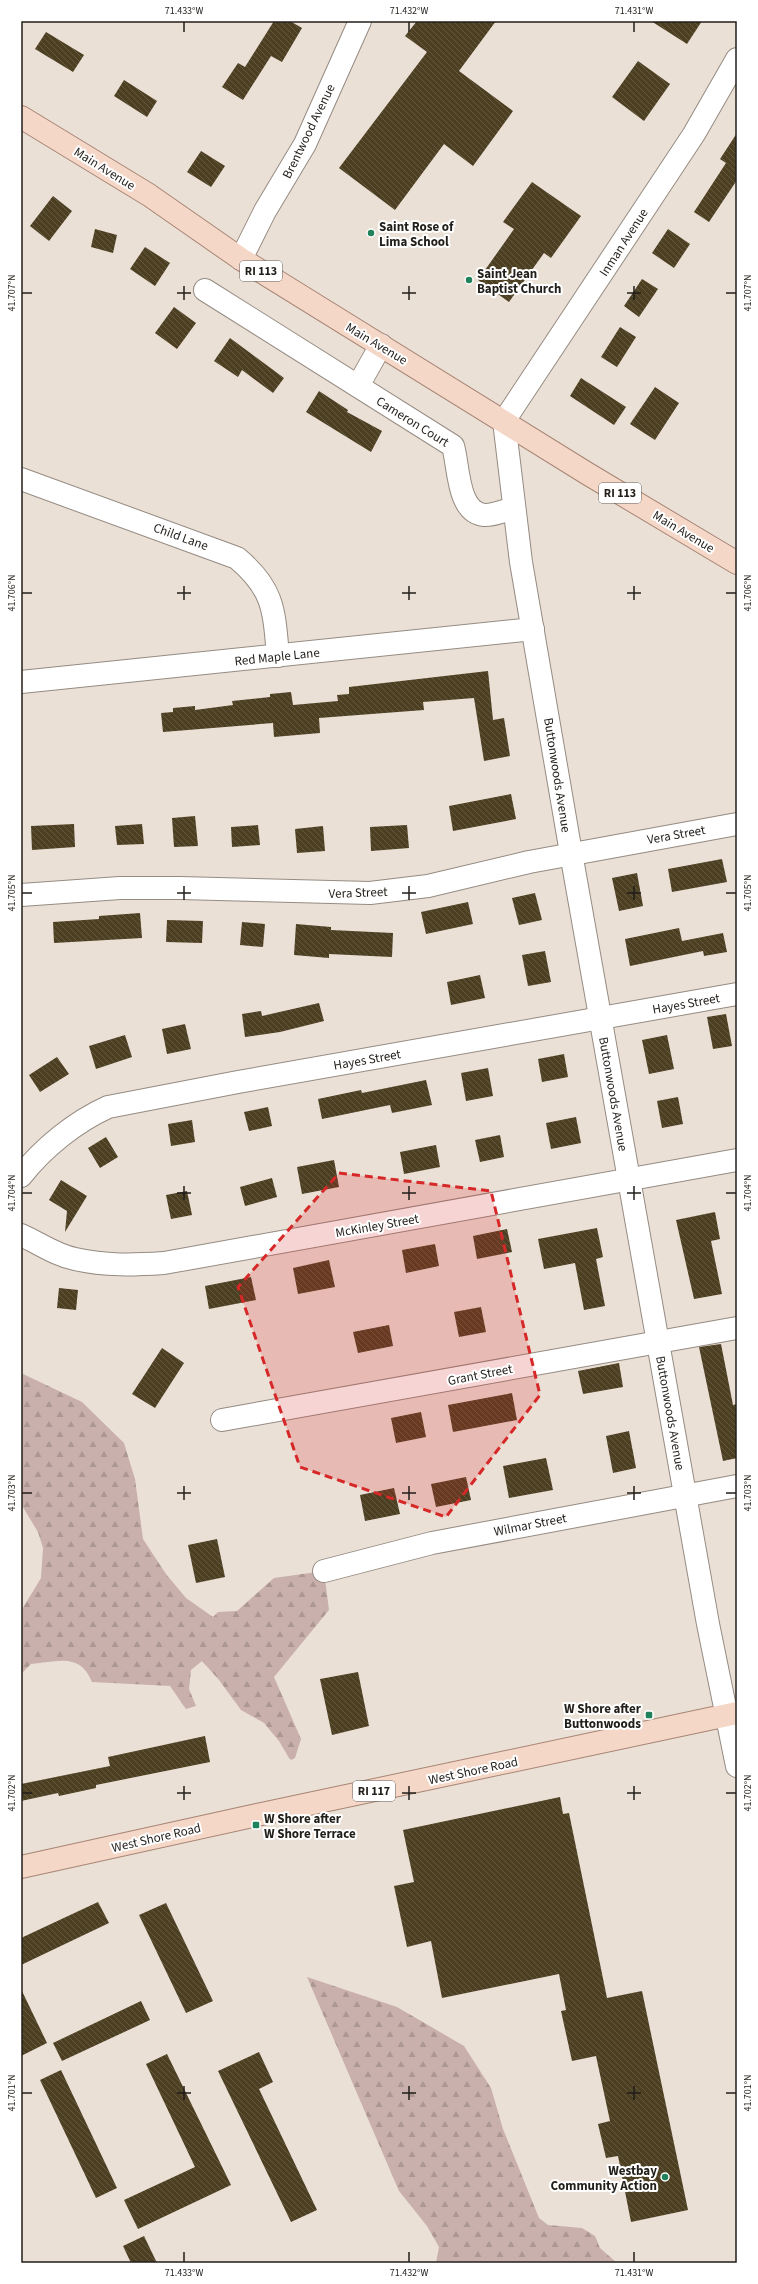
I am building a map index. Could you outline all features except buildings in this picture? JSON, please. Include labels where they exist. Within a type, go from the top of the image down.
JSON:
[{"type":"main road","name":"Main Avenue","points":[[21,117],[148,195],[241,259],[737,563]]},
{"type":"main road","name":"West Shore Road","points":[[21,1867],[732,1714]]},
{"type":"street","name":"Brentwood Avenue","points":[[241,259],[265,211],[305,144],[360,21]]},
{"type":"street","name":"Inman Avenue","points":[[504,421],[694,134],[737,59]]},
{"type":"street","name":"Cameron Court","points":[[205,290],[453,446],[465,504],[474,511],[484,516],[514,508]]},
{"type":"street","points":[[358,386],[381,346]]},
{"type":"street","name":"Buttonwoods Avenue","points":[[504,421],[521,562],[571,854],[708,1624],[732,1714],[737,1766]]},
{"type":"street","name":"Child Lane","points":[[21,478],[237,558],[252,571],[263,585],[270,599],[278,656]]},
{"type":"street","name":"Red Maple Lane","points":[[21,682],[533,629]]},
{"type":"street","name":"Vera Street","points":[[21,895],[120,888],[370,893],[428,886],[571,854],[737,824]]},
{"type":"street","name":"Hayes Street","points":[[21,1176],[32,1162],[60,1138],[92,1114],[108,1107],[246,1080],[737,994]]},
{"type":"street","name":"McKinley Street","points":[[21,1235],[42,1247],[75,1259],[123,1266],[164,1263],[737,1160]]},
{"type":"street","name":"Grant Street","points":[[222,1420],[737,1328]]},
{"type":"street","name":"Wilmar Street","points":[[324,1570],[432,1543],[737,1486]]},
{"type":"highlighted area","points":[[339,1173],[491,1191],[540,1395],[446,1517],[300,1467],[238,1287]]},
{"type":"green space","points":[[21,1373],[82,1402],[124,1443],[135,1479],[143,1539],[166,1574],[186,1598],[213,1617],[218,1612],[237,1611],[274,1578],[324,1571],[329,1610],[274,1677],[301,1739],[295,1758],[291,1760],[289,1758],[279,1741],[264,1723],[241,1710],[219,1680],[202,1661],[191,1670],[189,1689],[196,1706],[186,1709],[170,1686],[92,1682],[81,1666],[67,1661],[31,1664],[21,1674],[21,1611],[41,1578],[43,1548],[38,1532],[21,1504]]},
{"type":"green space","points":[[307,1977],[397,2007],[464,2046],[491,2088],[503,2129],[539,2218],[548,2225],[582,2228],[595,2236],[600,2248],[617,2263],[436,2263],[439,2247],[427,2226],[399,2191]]},
{"type":"place","name":"Saint Rose of Lima School","points":[[371,233]]},
{"type":"place","name":"Saint Jean Baptist Church","points":[[469,280]]},
{"type":"place","name":"W Shore after Buttonwoods","points":[[649,1715]]},
{"type":"place","name":"W Shore after W Shore Terrace","points":[[256,1825]]},
{"type":"place","name":"Westbay Community Action","points":[[665,2177]]}]
